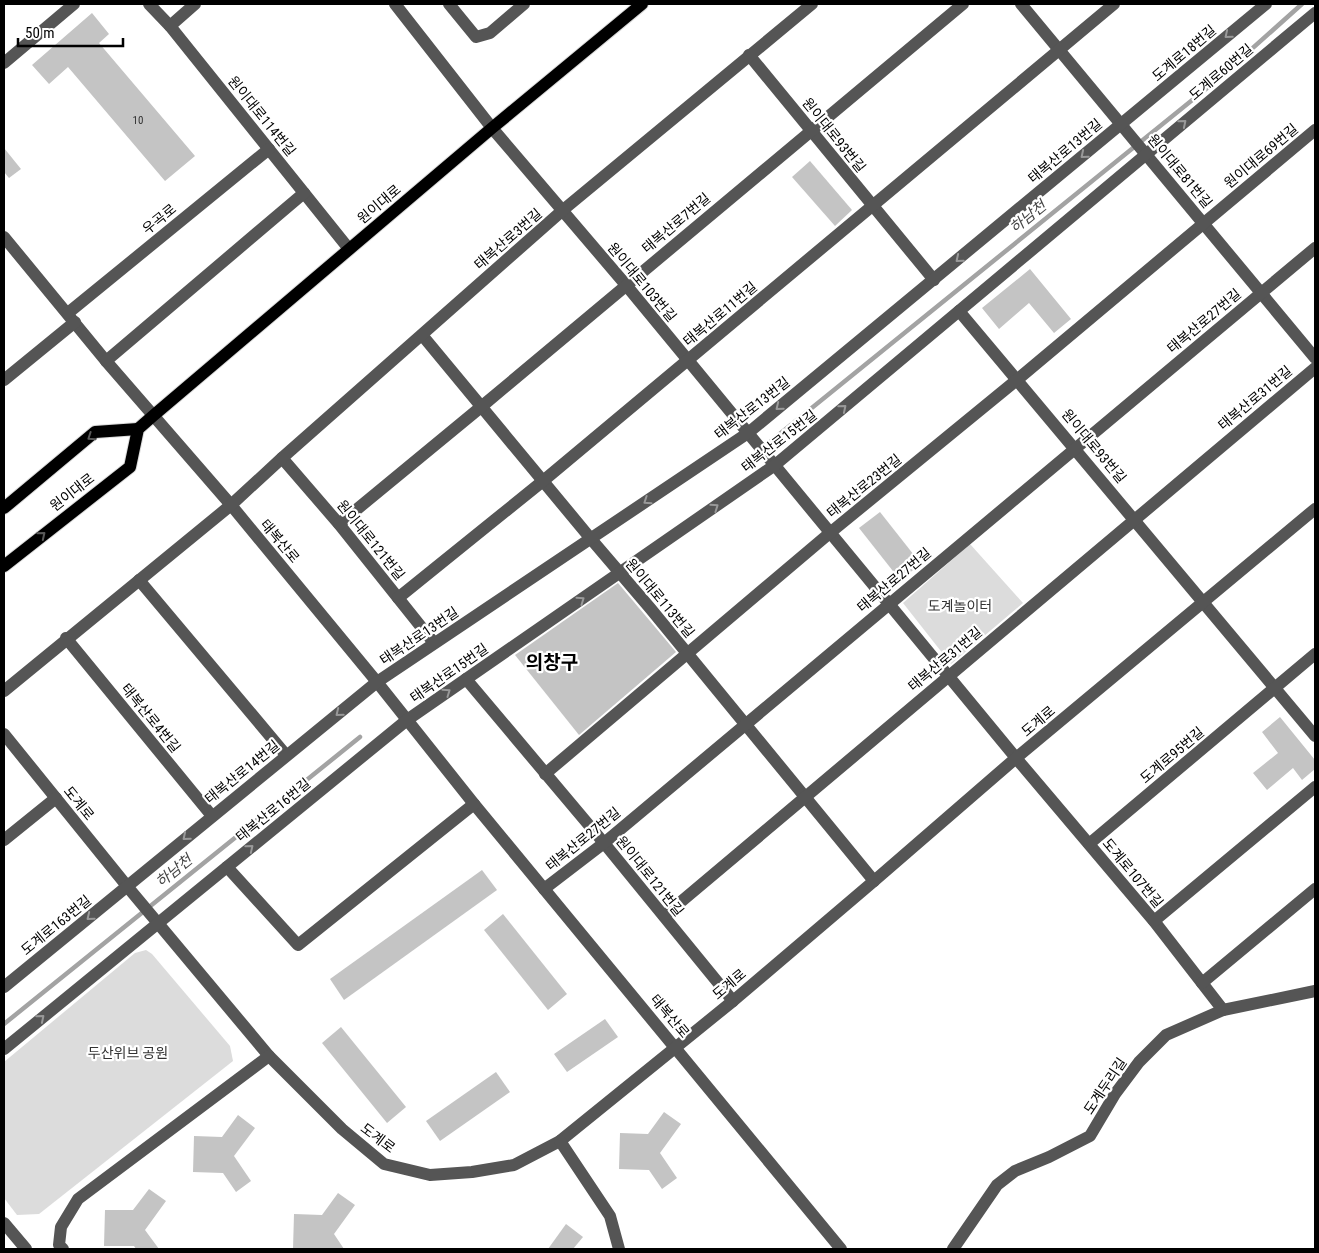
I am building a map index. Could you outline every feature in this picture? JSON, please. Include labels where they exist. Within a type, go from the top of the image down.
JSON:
[{"type":"main road","name":"원이대로","points":[[4,566],[130,466],[138,429],[492,128],[642,4]]},
{"type":"main road","points":[[4,508],[95,432],[138,429]]},
{"type":"street","points":[[4,63],[74,4]]},
{"type":"street","name":"원이대로114번길","points":[[149,4],[170,26],[350,249]]},
{"type":"street","points":[[170,26],[196,4]]},
{"type":"street","name":"원이대로103번길","points":[[395,4],[492,128],[626,285],[1016,758]]},
{"type":"street","points":[[448,4],[476,37],[490,33],[524,4]]},
{"type":"street","name":"태복산로3번길","points":[[231,505],[563,210],[812,4]]},
{"type":"street","name":"태복산로7번길","points":[[339,524],[963,4]]},
{"type":"street","name":"원이대로81번길","points":[[1021,4],[1315,358]]},
{"type":"street","points":[[1059,50],[1114,4]]},
{"type":"street","name":"도계로18번길","points":[[1125,129],[1266,4]]},
{"type":"street","name":"도계로60번길","points":[[1145,153],[1315,13]]},
{"type":"street","name":"태복산로11번길","points":[[398,598],[688,361],[1059,50]]},
{"type":"street","name":"원이대로93번길","points":[[749,55],[934,280]]},
{"type":"street","name":"태복산로13번길","points":[[379,685],[434,643],[748,433],[934,280],[1125,129]]},
{"type":"street","name":"원이대로69번길","points":[[1204,224],[1315,130]]},
{"type":"street","name":"우곡로","points":[[4,380],[71,317],[269,149]]},
{"type":"street","name":"태복산로15번길","points":[[406,718],[466,679],[775,465],[1145,153]]},
{"type":"street","points":[[106,361],[304,193]]},
{"type":"street","name":"태복산로23번길","points":[[545,774],[831,532],[1204,224]]},
{"type":"street","points":[[4,237],[106,361],[154,415]]},
{"type":"street","points":[[1261,293],[1315,248]]},
{"type":"street","name":"태복산로27번길","points":[[544,889],[604,842],[1261,293]]},
{"type":"street","name":"원이대로93번길","points":[[959,311],[1076,448],[1203,603]]},
{"type":"street","name":"원이대로113번길","points":[[422,335],[650,608],[874,881]]},
{"type":"street","name":"태복산로31번길","points":[[664,916],[1315,368]]},
{"type":"street","name":"태복산로","points":[[154,415],[231,505],[474,804],[841,1249]]},
{"type":"street","name":"원이대로121번길","points":[[282,458],[339,524],[434,643]]},
{"type":"street","points":[[4,691],[66,638],[231,505]]},
{"type":"street","name":"도계로","points":[[4,734],[129,889],[270,1056],[342,1129],[384,1164],[430,1175],[472,1172],[514,1165],[560,1141],[676,1047],[874,881],[1016,758],[1315,509]]},
{"type":"street","points":[[139,580],[286,755]]},
{"type":"street","points":[[1203,603],[1315,736]]},
{"type":"street","name":"태복산로4번길","points":[[66,638],[212,816]]},
{"type":"street","name":"도계로95번길","points":[[1089,844],[1315,654]]},
{"type":"street","name":"원이대로121번길","points":[[466,679],[604,842],[733,1000]]},
{"type":"street","name":"태복산로14번길","points":[[129,889],[212,816],[286,755],[379,685]]},
{"type":"street","name":"태복산로16번길","points":[[4,1049],[155,920],[227,867],[406,718]]},
{"type":"street","name":"도계로107번길","points":[[1016,758],[1154,921],[1223,1010]]},
{"type":"street","points":[[1154,921],[1315,787]]},
{"type":"street","points":[[4,840],[56,798]]},
{"type":"street","points":[[227,867],[298,945],[474,804]]},
{"type":"street","name":"도계로163번길","points":[[4,987],[129,889]]},
{"type":"street","points":[[1202,983],[1315,889]]},
{"type":"street","name":"도계두리길","points":[[953,1249],[997,1185],[1016,1171],[1050,1157],[1090,1136],[1114,1094],[1139,1062],[1166,1035],[1223,1010],[1315,991]]},
{"type":"street","points":[[63,1249],[59,1245],[61,1228],[78,1199],[270,1056]]},
{"type":"street","points":[[560,1141],[610,1216],[620,1249]]},
{"type":"street","points":[[4,1222],[26,1249]]},
{"type":"green space","name":"도계놀이터","points":[[970,544],[1023,603],[951,664],[903,603]]},
{"type":"green space","name":"두산위브 공원","points":[[146,950],[152,954],[230,1046],[233,1061],[39,1214],[17,1215],[4,1198],[4,1062],[135,953]]},
{"type":"building","points":[[92,13],[109,34],[99,43],[195,156],[165,181],[68,67],[49,84],[32,65]]},
{"type":"building","points":[[4,148],[21,169],[9,178],[4,172]]},
{"type":"building","points":[[810,161],[852,210],[835,226],[792,177]]},
{"type":"building","points":[[1030,269],[1071,319],[1054,333],[1029,303],[999,329],[982,308]]},
{"type":"building","points":[[880,512],[921,564],[900,580],[859,528]]},
{"type":"building","points":[[618,583],[676,652],[579,735],[515,655]]},
{"type":"building","points":[[1280,717],[1315,760],[1315,769],[1302,780],[1293,768],[1267,790],[1253,773],[1278,753],[1262,732]]},
{"type":"building","points":[[482,870],[497,890],[344,1000],[330,979]]},
{"type":"building","points":[[503,914],[567,994],[548,1010],[484,930]]},
{"type":"building","points":[[605,1019],[618,1037],[567,1072],[554,1054]]},
{"type":"building","points":[[341,1027],[406,1107],[387,1123],[322,1043]]},
{"type":"building","points":[[496,1072],[510,1092],[440,1141],[426,1121]]},
{"type":"building","points":[[664,1112],[681,1124],[660,1153],[677,1178],[662,1189],[649,1170],[619,1169],[620,1133],[648,1134]]},
{"type":"building","points":[[238,1115],[255,1128],[234,1156],[251,1181],[236,1192],[223,1173],[193,1172],[194,1136],[222,1137]]},
{"type":"building","points":[[149,1189],[166,1201],[145,1230],[159,1249],[136,1249],[134,1246],[104,1246],[105,1210],[133,1210]]},
{"type":"building","points":[[338,1193],[355,1205],[334,1234],[344,1249],[293,1249],[294,1214],[322,1215]]},
{"type":"building","points":[[566,1224],[583,1237],[573,1249],[548,1249]]},
{"type":"waterway","name":"하남천","points":[[766,445],[1217,80],[1302,4]]},
{"type":"waterway","name":"하남천","points":[[4,1024],[360,737]]},
{"type":"district","name":"의창구","points":[[552,662]]}]
